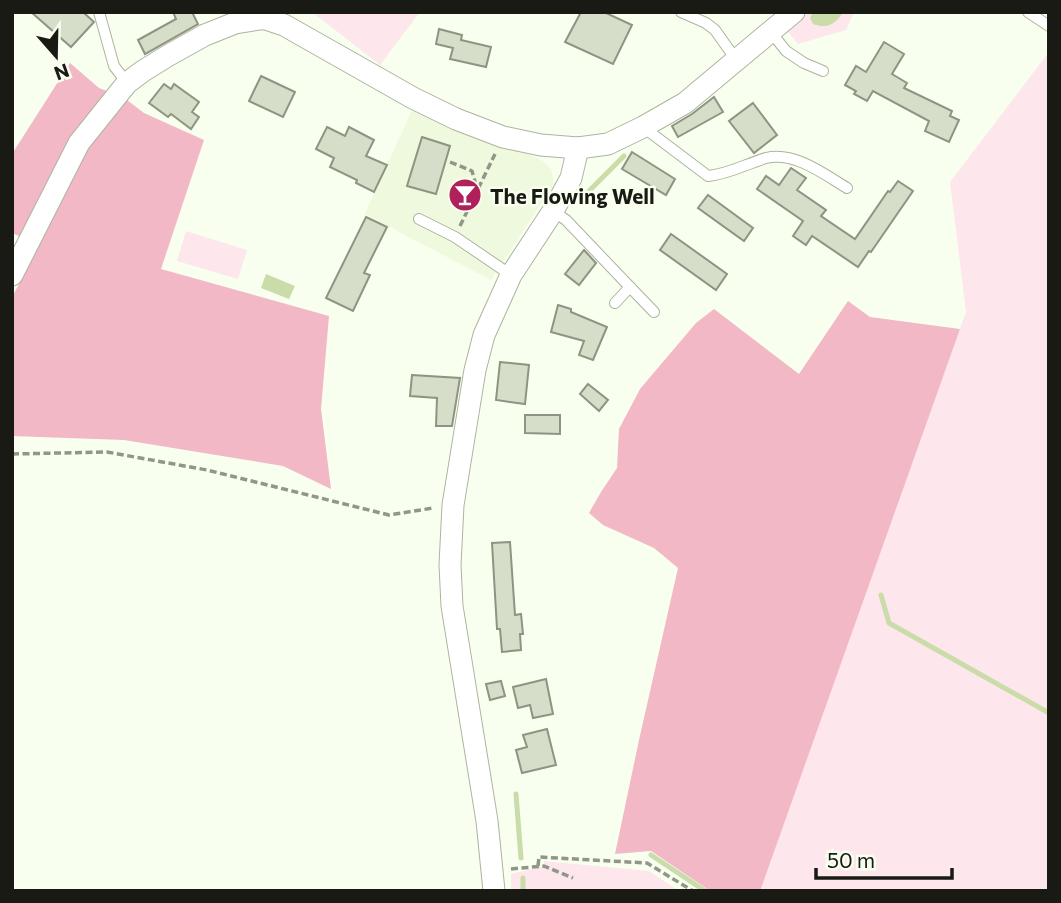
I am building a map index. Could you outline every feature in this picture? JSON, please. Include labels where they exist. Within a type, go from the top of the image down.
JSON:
[{"type":"street","points":[[12,275],[79,142],[127,83],[169,55],[205,35],[235,23],[266,19],[284,25],[412,98],[503,137],[541,145],[578,148],[608,144],[685,103],[794,12]]},
{"type":"street","points":[[494,891],[487,821],[453,606],[450,565],[453,505],[475,370],[484,335],[511,275],[571,178],[578,148]]},
{"type":"lane","points":[[99,12],[114,66],[127,83]]},
{"type":"lane","points":[[681,12],[715,30],[737,61]]},
{"type":"lane","points":[[1028,12],[1049,26]]},
{"type":"lane","points":[[771,32],[786,51],[823,71]]},
{"type":"lane","points":[[643,127],[707,181],[768,158],[779,157],[793,159],[818,170],[847,188]]},
{"type":"lane","points":[[553,211],[566,220],[654,312]]},
{"type":"lane","points":[[419,219],[455,237],[511,275]]},
{"type":"lane","points":[[615,303],[630,287]]},
{"type":"path","points":[[455,237],[503,137]]},
{"type":"path","points":[[450,162],[472,171],[478,191]]},
{"type":"path","points":[[12,454],[107,453],[207,470],[389,514],[453,505]]},
{"type":"path","points":[[538,866],[539,857],[647,863],[694,891]]},
{"type":"path","points":[[507,869],[544,866],[573,878]]},
{"type":"shaded area","points":[[312,12],[420,12],[380,65]]},
{"type":"shaded area","points":[[808,12],[854,12],[846,30],[798,44],[786,29]]},
{"type":"shaded area","points":[[813,12],[843,12],[834,23],[822,26],[813,24],[810,18]]},
{"type":"shaded area","points":[[1049,52],[1049,891],[756,891],[966,312],[950,182]]},
{"type":"shaded area","points":[[70,63],[99,88],[123,97],[144,113],[204,140],[161,269],[329,316],[321,409],[331,489],[283,466],[124,440],[12,436],[12,297],[44,237],[21,237],[12,233],[12,154]]},
{"type":"shaded area","points":[[413,108],[517,149],[543,161],[551,169],[554,184],[491,280],[365,214]]},
{"type":"shaded area","points":[[186,231],[247,250],[238,279],[177,261]]},
{"type":"shaded area","points":[[266,274],[295,286],[289,299],[261,288]]},
{"type":"shaded area","points":[[848,301],[870,317],[960,329],[760,891],[710,891],[651,851],[615,854],[678,568],[654,548],[603,525],[589,513],[617,468],[619,429],[640,389],[696,323],[714,309],[799,374]]},
{"type":"shaded area","points":[[544,861],[649,871],[679,891],[511,891],[511,874],[544,866]]},
{"type":"building","points":[[31,12],[83,12],[94,22],[71,47]]},
{"type":"building","points":[[173,12],[192,12],[198,24],[145,54],[138,40],[176,19]]},
{"type":"building","points":[[581,12],[604,12],[632,25],[613,64],[565,42]]},
{"type":"building","points":[[439,29],[462,35],[461,40],[491,47],[486,67],[450,59],[453,48],[436,44]]},
{"type":"building","points":[[884,42],[904,54],[892,74],[907,83],[904,88],[952,111],[950,116],[959,120],[949,142],[925,131],[929,121],[873,91],[867,101],[845,85],[856,66],[866,72]]},
{"type":"building","points":[[261,76],[295,92],[283,117],[249,101]]},
{"type":"building","points":[[164,84],[171,89],[174,84],[199,102],[192,112],[199,117],[191,129],[171,114],[168,117],[149,103]]},
{"type":"building","points":[[714,97],[723,112],[678,137],[672,126]]},
{"type":"building","points":[[753,103],[777,135],[754,153],[729,121]]},
{"type":"building","points":[[327,127],[345,136],[349,127],[374,140],[366,156],[387,165],[374,192],[330,167],[334,158],[316,149]]},
{"type":"building","points":[[422,137],[450,146],[436,194],[407,186]]},
{"type":"building","points":[[632,152],[675,179],[666,195],[622,169]]},
{"type":"building","points":[[791,168],[806,178],[797,190],[826,210],[821,216],[855,239],[898,181],[913,191],[858,267],[812,236],[806,245],[793,236],[803,221],[757,189],[766,176],[779,185]]},
{"type":"building","points":[[708,195],[753,228],[744,241],[698,208]]},
{"type":"building","points":[[366,217],[387,227],[364,273],[370,275],[353,311],[326,298]]},
{"type":"building","points":[[671,234],[727,274],[716,290],[660,250]]},
{"type":"building","points":[[584,250],[596,263],[579,285],[565,274]]},
{"type":"building","points":[[558,305],[607,327],[593,360],[579,355],[584,341],[551,332]]},
{"type":"building","points":[[500,362],[529,365],[525,404],[496,400]]},
{"type":"building","points":[[412,375],[460,378],[452,426],[436,426],[437,398],[410,396]]},
{"type":"building","points":[[588,384],[608,400],[599,411],[580,394]]},
{"type":"building","points":[[525,415],[560,415],[560,434],[525,433]]},
{"type":"building","points":[[510,542],[515,615],[521,614],[523,634],[520,634],[521,650],[502,652],[500,629],[497,629],[492,543]]},
{"type":"building","points":[[546,679],[553,714],[533,718],[530,705],[518,708],[513,687]]},
{"type":"building","points":[[501,681],[505,696],[490,700],[486,684]]},
{"type":"building","points":[[547,729],[556,765],[522,773],[516,750],[527,747],[523,735]]},
{"type":"waterway","points":[[580,200],[624,156]]},
{"type":"waterway","points":[[881,595],[889,623],[1049,713]]},
{"type":"waterway","points":[[516,794],[521,858]]},
{"type":"waterway","points":[[651,855],[705,891]]},
{"type":"waterway","points":[[523,878],[523,891]]},
{"type":"place","name":"The Flowing Well","points":[[465,195]]}]
